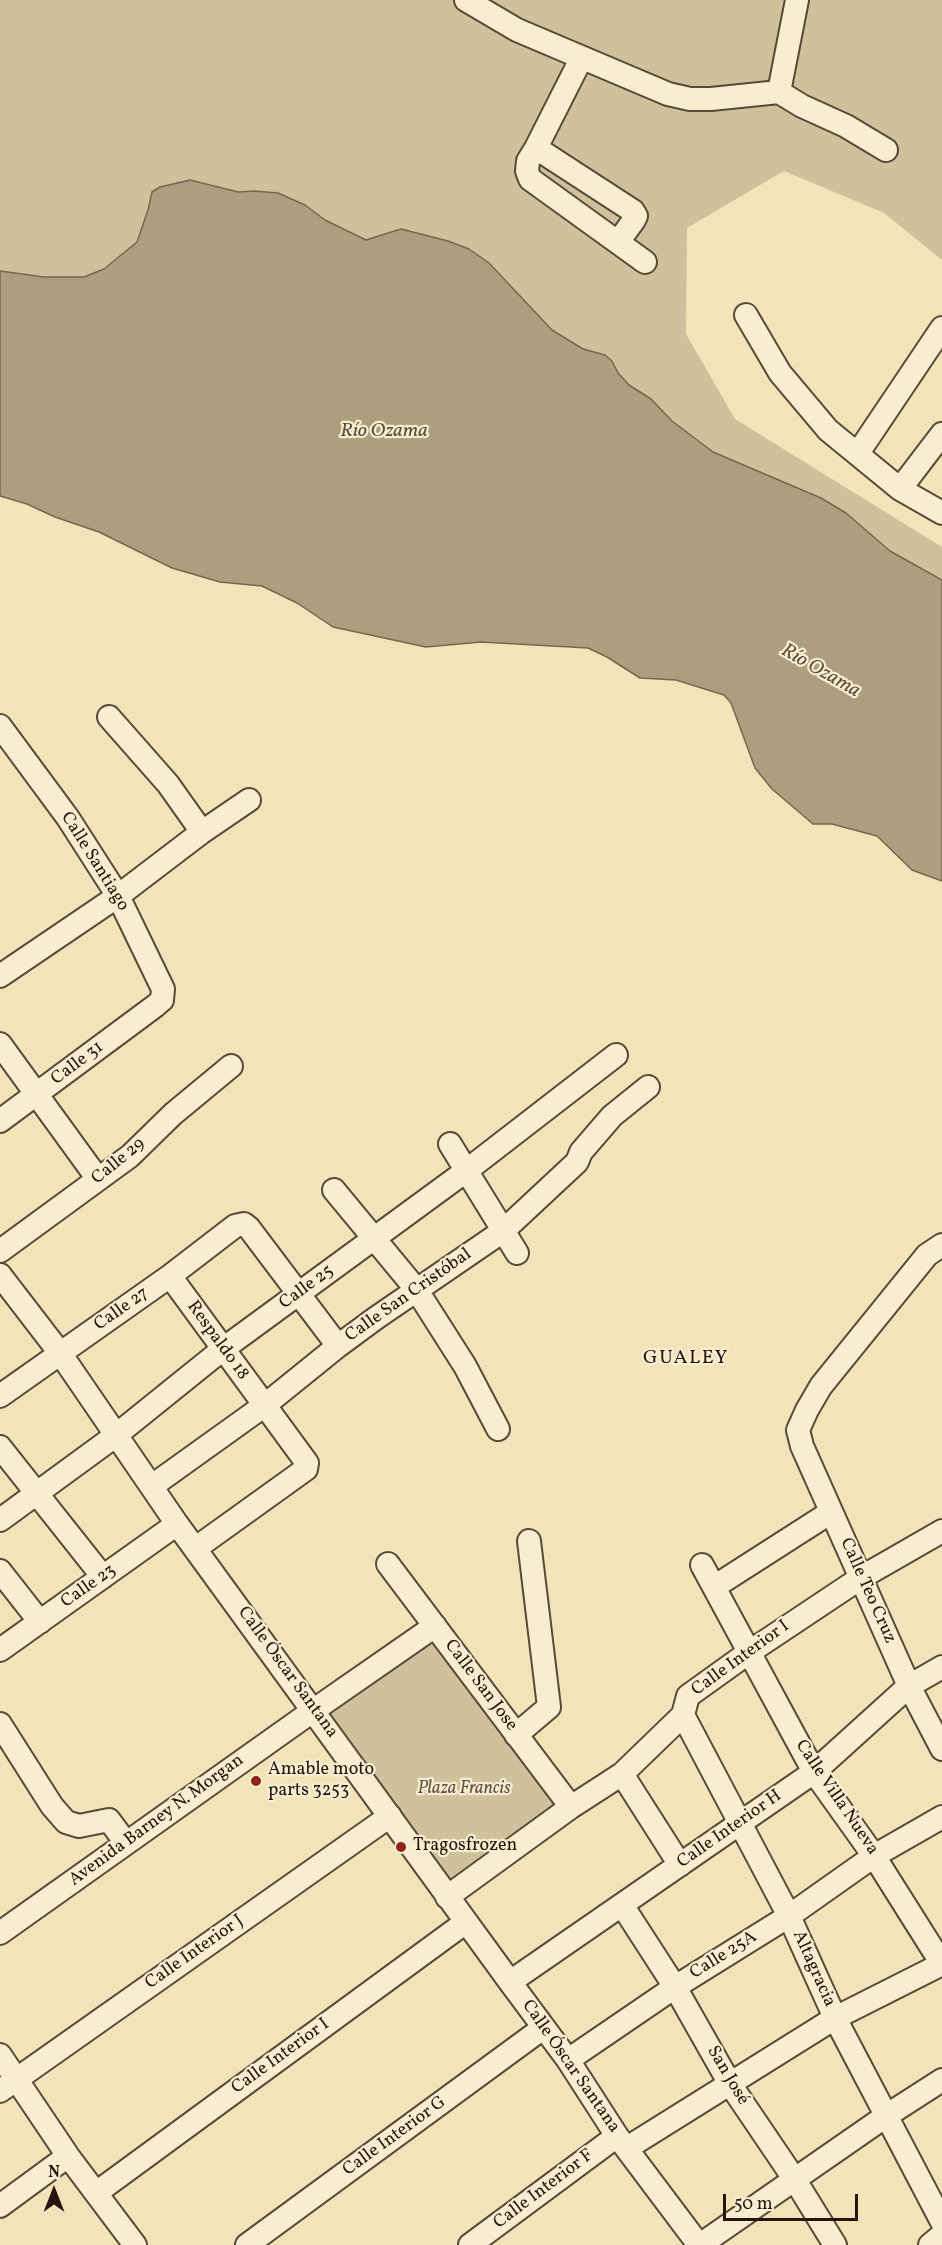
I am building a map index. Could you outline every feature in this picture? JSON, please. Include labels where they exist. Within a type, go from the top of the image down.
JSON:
[{"type":"street","points":[[466,0],[517,30],[668,94],[690,99],[711,99],[779,92],[802,106],[846,126],[886,150]]},
{"type":"street","points":[[779,92],[797,0]]},
{"type":"street","points":[[581,58],[528,161],[527,171],[531,179],[645,262]]},
{"type":"street","points":[[536,148],[633,211],[636,216],[618,242]]},
{"type":"street","points":[[746,315],[780,373],[828,430],[900,489],[942,513]]},
{"type":"street","points":[[858,453],[942,328]]},
{"type":"street","points":[[900,489],[942,434]]},
{"type":"street","points":[[109,717],[168,784],[202,832]]},
{"type":"street","name":"Calle Santiago","points":[[0,726],[68,818],[118,896],[163,989],[162,1000],[155,1006]]},
{"type":"street","points":[[0,976],[118,896],[202,832],[249,800]]},
{"type":"street","name":"Calle 31","points":[[0,1121],[155,1006]]},
{"type":"street","points":[[0,1044],[98,1179]]},
{"type":"street","name":"Calle 25","points":[[0,1520],[115,1436],[223,1349],[376,1239],[616,1055]]},
{"type":"street","name":"Calle 29","points":[[0,1251],[130,1156],[174,1114],[231,1066]]},
{"type":"street","name":"Calle San Cristóbal","points":[[152,1486],[264,1405],[338,1346],[416,1289],[503,1231],[577,1162],[581,1152],[612,1116],[648,1087]]},
{"type":"street","points":[[450,1144],[517,1253]]},
{"type":"street","points":[[334,1190],[416,1289],[476,1385],[498,1429]]},
{"type":"street","name":"Calle 27","points":[[0,1396],[170,1276],[235,1226],[244,1224],[249,1228],[298,1293]]},
{"type":"street","name":"Calle Teo Cruz","points":[[942,1245],[927,1255],[821,1386],[798,1430],[802,1446],[909,1686],[942,1749]]},
{"type":"street","name":"Calle Óscar Santana","points":[[0,1275],[60,1353],[177,1524],[568,2060],[622,2142],[700,2245]]},
{"type":"street","name":"Respaldo 18","points":[[170,1276],[307,1463],[306,1469],[196,1548]]},
{"type":"street","points":[[298,1293],[338,1346]]},
{"type":"street","points":[[0,1447],[103,1577]]},
{"type":"street","points":[[714,1587],[831,1512]]},
{"type":"street","name":"Calle 23","points":[[0,1650],[177,1524]]},
{"type":"street","name":"Calle Interior I","points":[[447,1897],[571,1807],[621,1774],[683,1715],[688,1696],[862,1577],[942,1531]]},
{"type":"street","points":[[516,1735],[549,1707],[528,1541]]},
{"type":"street","name":"Calle San Jose","points":[[388,1564],[571,1807]]},
{"type":"street","name":"Calle Villa Nueva","points":[[702,1565],[814,1772],[874,1856],[942,1964]]},
{"type":"street","points":[[0,1570],[40,1622]]},
{"type":"street","name":"Avenida Barney N. Morgan","points":[[0,1933],[435,1626]]},
{"type":"street","name":"Calle Interior H","points":[[510,1982],[814,1772],[909,1686],[942,1667]]},
{"type":"street","name":"Altagracia","points":[[683,1715],[789,1916],[835,2018],[942,2222]]},
{"type":"street","points":[[0,1724],[52,1806],[66,1822],[79,1826],[109,1820],[126,1843]]},
{"type":"street","points":[[621,1774],[680,1865]]},
{"type":"street","name":"Calle Interior J","points":[[9,2085],[390,1816]]},
{"type":"street","name":"Calle 25A","points":[[568,2060],[675,1987],[789,1916],[874,1856],[942,1817]]},
{"type":"street","name":"San José","points":[[621,1905],[675,1987],[730,2084],[795,2180],[835,2245]]},
{"type":"street","name":"Calle Interior I","points":[[96,2193],[466,1922]]},
{"type":"street","name":"Calle Interior F","points":[[470,2245],[622,2142],[730,2084],[835,2018],[942,1964]]},
{"type":"street","name":"Calle Interior G","points":[[247,2245],[543,2028]]},
{"type":"street","points":[[0,2055],[9,2085],[68,2156],[135,2245]]},
{"type":"street","points":[[700,2245],[886,2116],[942,2080]]},
{"type":"street","points":[[0,2206],[68,2156]]},
{"type":"street","points":[[930,2245],[942,2235]]},
{"type":"green space","points":[[0,0],[942,0],[942,260],[884,213],[784,171],[687,228],[686,334],[735,419],[942,547],[942,580],[890,551],[846,513],[821,498],[713,452],[672,421],[651,399],[629,385],[618,373],[612,360],[605,355],[583,349],[552,330],[489,263],[469,249],[448,241],[401,229],[366,240],[325,220],[305,205],[278,194],[238,192],[190,180],[160,187],[149,200],[137,242],[104,269],[84,277],[44,277],[0,271]]},
{"type":"green space","name":"Plaza Francis","points":[[433,1634],[562,1806],[448,1887],[322,1711]]},
{"type":"water","name":"Río Ozama","points":[[190,180],[238,192],[278,193],[305,205],[325,220],[366,240],[401,229],[469,249],[489,263],[552,330],[583,349],[605,355],[629,385],[651,399],[672,421],[713,452],[821,498],[846,513],[890,551],[942,580],[942,881],[912,870],[877,836],[832,824],[813,824],[772,789],[755,768],[731,703],[724,695],[676,680],[640,678],[588,648],[481,642],[426,647],[333,627],[297,603],[262,586],[220,582],[172,568],[99,532],[0,496],[0,271],[44,277],[84,277],[104,269],[137,242],[152,192],[160,187]]},
{"type":"place","name":"Amable moto parts 3253","points":[[256,1781]]},
{"type":"place","name":"Tragosfrozen","points":[[401,1847]]},
{"type":"district","name":"GUALEY","points":[[686,1359]]}]
